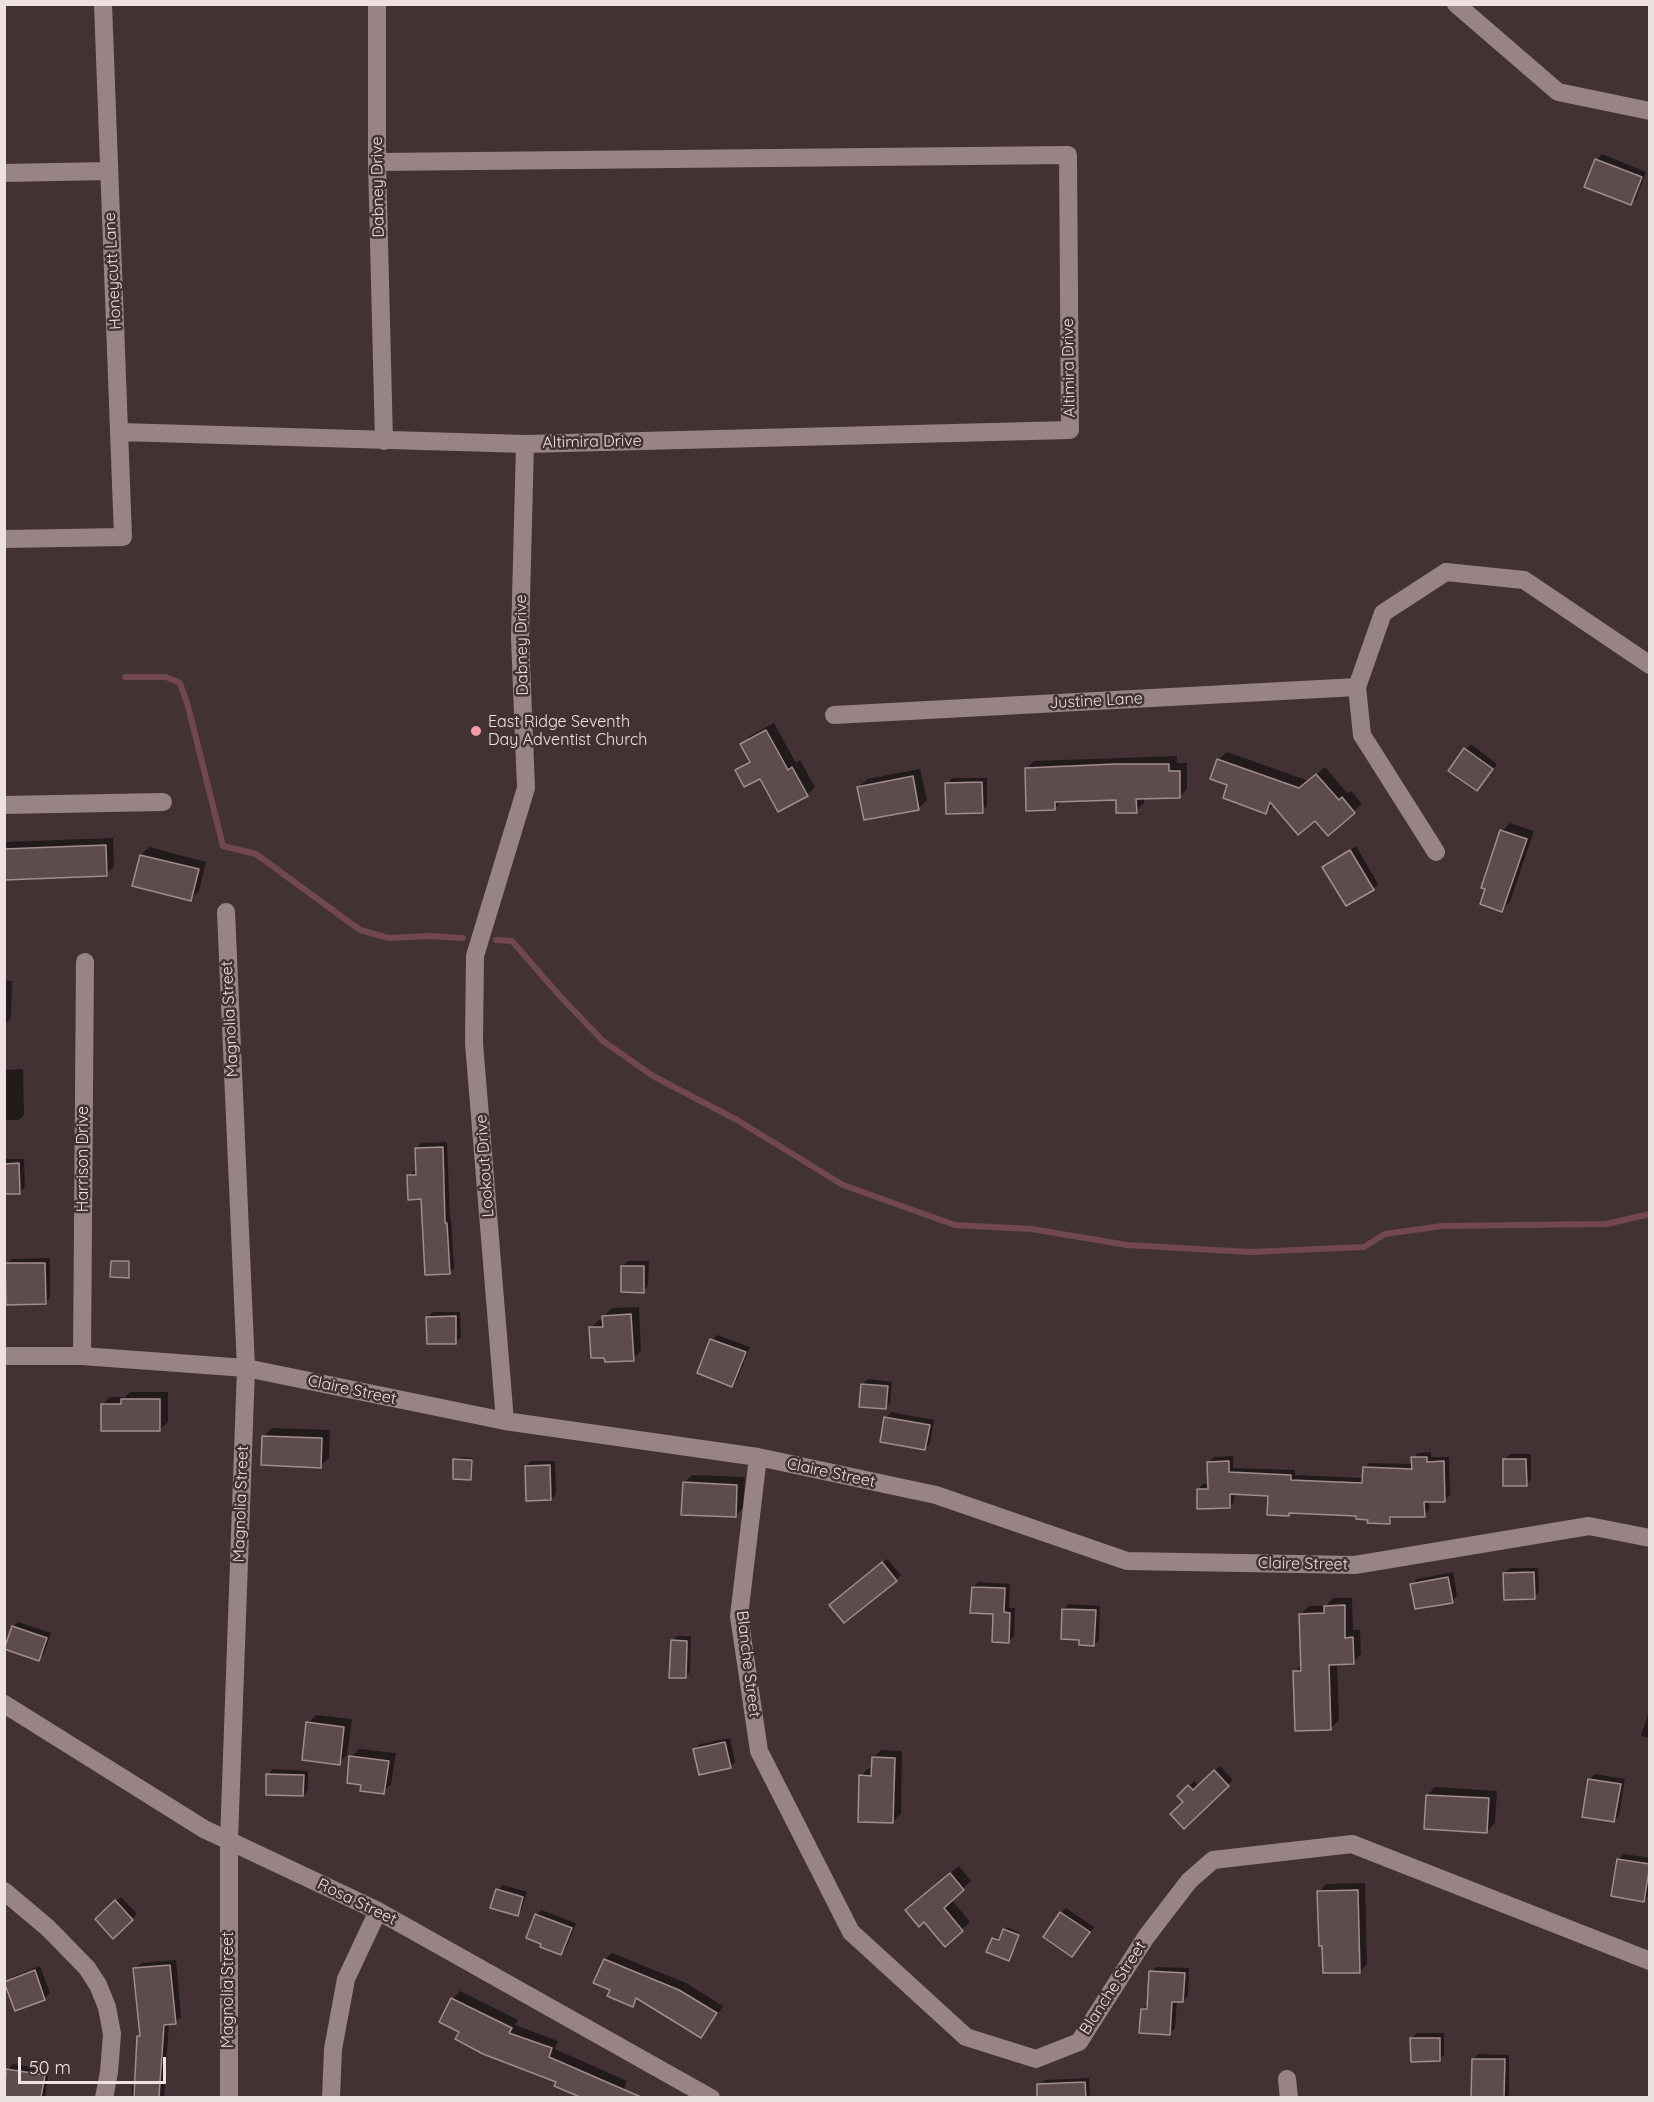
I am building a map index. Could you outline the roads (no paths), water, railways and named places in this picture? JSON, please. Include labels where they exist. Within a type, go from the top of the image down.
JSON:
[{"type":"street","name":"Honeycutt Lane","points":[[4,539],[123,537],[103,4]]},
{"type":"street","name":"Dabney Drive","points":[[376,4],[376,162],[384,441]]},
{"type":"street","points":[[1456,4],[1558,92],[1650,111]]},
{"type":"street","name":"Altimira Drive","points":[[120,432],[525,444],[1070,430],[1068,155],[376,162]]},
{"type":"street","points":[[4,173],[108,171]]},
{"type":"street","name":"Dabney Drive","points":[[487,912],[526,788],[520,638],[525,444]]},
{"type":"street","points":[[1436,852],[1362,735],[1357,687],[1383,613],[1446,572],[1524,579],[1650,665]]},
{"type":"street","name":"Justine Lane","points":[[834,715],[1357,687]]},
{"type":"street","points":[[4,805],[163,802]]},
{"type":"street","name":"Magnolia Street","points":[[226,912],[246,1368],[229,1840],[229,2097]]},
{"type":"street","name":"Lookout Drive","points":[[487,912],[475,956],[474,1043],[504,1421]]},
{"type":"street","name":"Harrison Drive","points":[[82,1356],[85,962]]},
{"type":"street","name":"Claire Street","points":[[4,1356],[82,1356],[246,1368],[504,1421],[758,1457],[936,1495],[1127,1561],[1355,1565],[1589,1526],[1650,1538]]},
{"type":"street","name":"Blanche Street","points":[[758,1457],[739,1616],[759,1751],[851,1932],[966,2037],[1036,2059],[1079,2042],[1146,1937],[1189,1881],[1213,1860],[1352,1844],[1650,1961]]},
{"type":"street","name":"Rosa Street","points":[[4,1704],[204,1829],[378,1911],[711,2097]]},
{"type":"street","points":[[4,1891],[48,1928],[87,1968],[98,1985],[107,2007],[112,2034],[109,2072],[104,2097]]},
{"type":"street","points":[[331,2097],[333,2049],[346,1979],[378,1911]]},
{"type":"street","points":[[1287,2079],[1289,2097]]},
{"type":"waterway","points":[[125,677],[166,677],[180,683],[188,706],[223,846],[256,854],[360,930],[389,938],[430,936],[463,938]]},
{"type":"waterway","points":[[496,940],[512,941],[603,1041],[653,1076],[737,1120],[843,1185],[955,1225],[1031,1229],[1127,1245],[1250,1252],[1364,1247],[1385,1234],[1442,1226],[1606,1224],[1650,1214]]},
{"type":"place","name":"East Ridge Seventh Day Adventist Church","points":[[476,731]]}]
